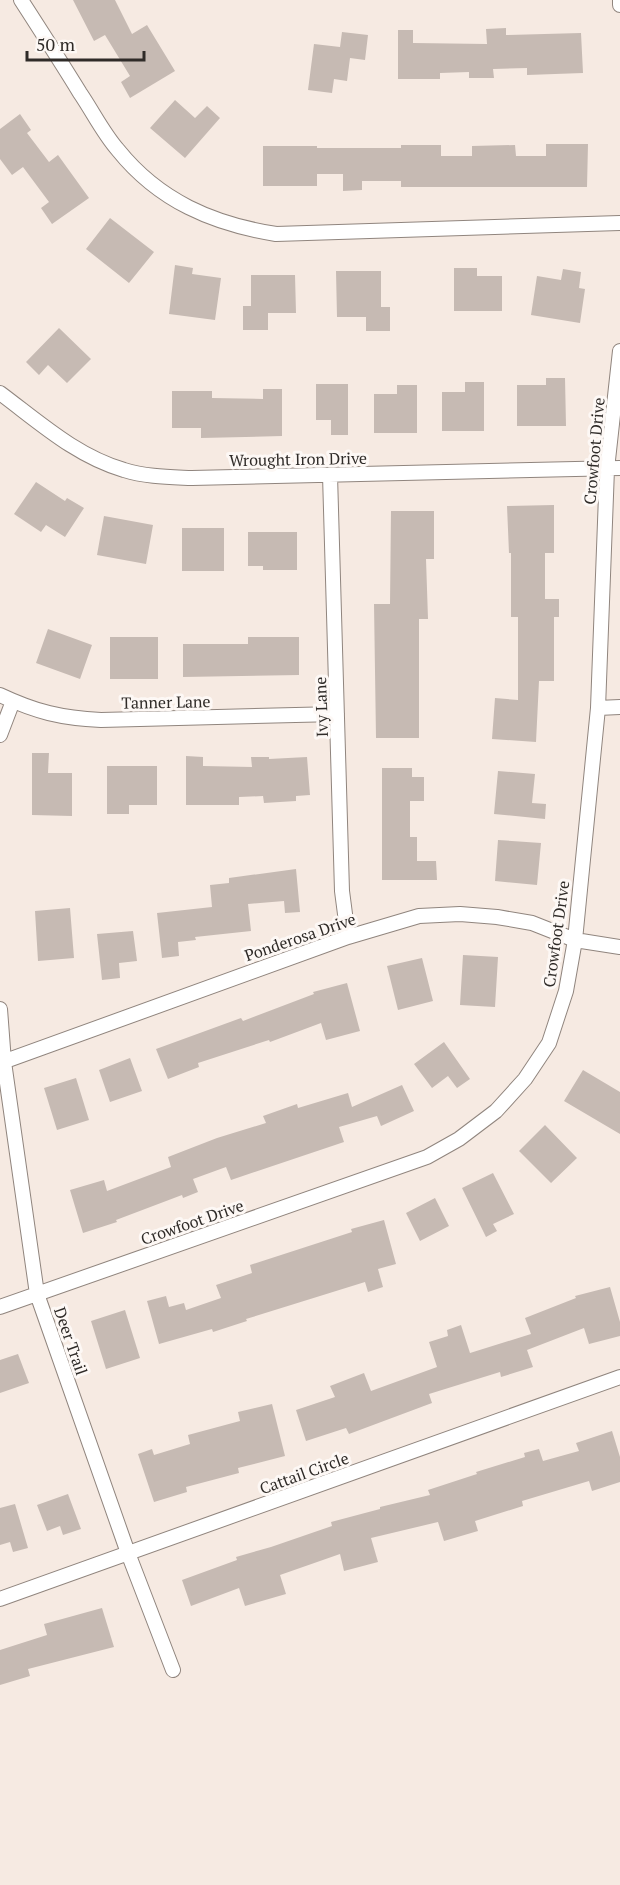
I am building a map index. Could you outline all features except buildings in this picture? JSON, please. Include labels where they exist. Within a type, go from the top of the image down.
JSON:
[{"type":"street","points":[[21,0],[118,151],[152,184],[185,207],[218,222],[276,234],[620,223]]},
{"type":"street","points":[[620,0],[620,5]]},
{"type":"street","name":"Crowfoot Drive","points":[[0,1307],[427,1157],[459,1139],[496,1111],[525,1079],[549,1043],[566,991],[575,940],[598,708],[620,351]]},
{"type":"street","name":"Wrought Iron Drive","points":[[0,393],[63,441],[95,459],[125,471],[161,476],[192,478],[613,469]]},
{"type":"street","name":"Ivy Lane","points":[[330,475],[342,891],[348,937]]},
{"type":"street","points":[[0,735],[6,698]]},
{"type":"street","name":"Tanner Lane","points":[[6,698],[50,714],[101,720],[337,714]]},
{"type":"street","points":[[598,708],[620,707]]},
{"type":"street","name":"Ponderosa Drive","points":[[2,1063],[348,937],[419,916],[460,914],[497,916],[532,922],[575,940],[620,947]]},
{"type":"street","name":"Deer Trail","points":[[0,1009],[2,1063],[37,1294],[128,1553],[173,1670]]},
{"type":"street","name":"Cattail Circle","points":[[0,1599],[620,1377]]}]
